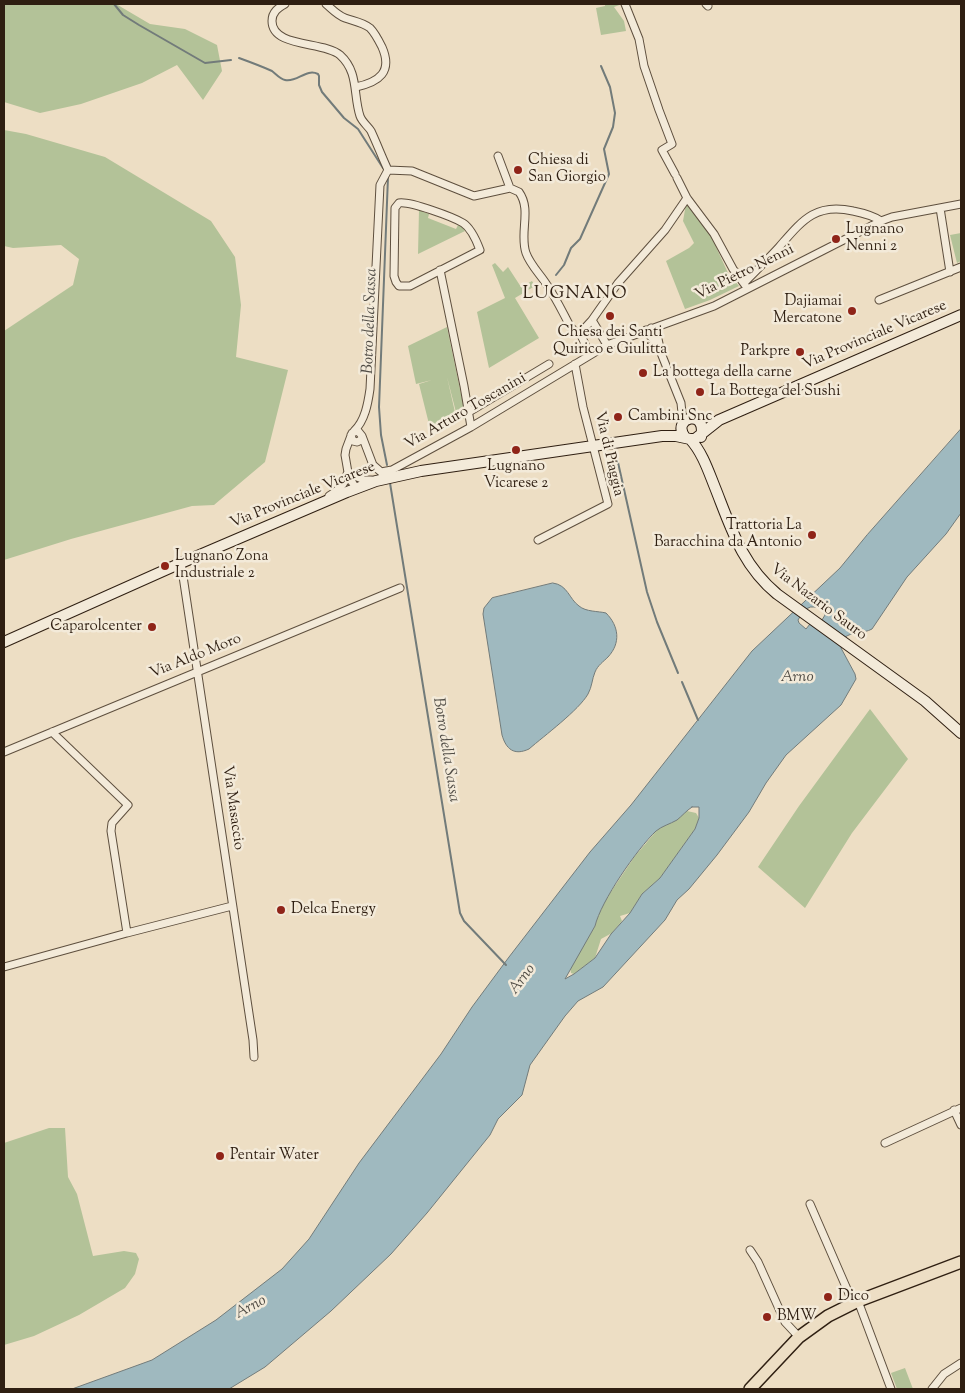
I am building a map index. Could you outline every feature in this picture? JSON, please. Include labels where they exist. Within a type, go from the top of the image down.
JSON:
[{"type":"main road","name":"Via Provinciale Vicarese","points":[[701,434],[719,420],[961,315]]},
{"type":"main road","points":[[688,419],[697,420],[703,429],[701,434],[696,439],[688,438],[682,431],[683,424],[688,419]]},
{"type":"main road","name":"Via Provinciale Vicarese","points":[[697,420],[719,420]]},
{"type":"main road","name":"Via Provinciale Vicarese","points":[[662,436],[683,424]]},
{"type":"main road","name":"Via Nazario Sauro","points":[[701,434],[704,460],[732,532],[745,559],[758,577],[777,594],[902,684],[937,711],[961,733]]},
{"type":"main road","name":"Via Provinciale Vicarese","points":[[4,642],[310,508],[358,488],[397,476],[662,436],[688,438]]},
{"type":"main road","name":"Via Nazario Sauro","points":[[688,438],[704,460]]},
{"type":"main road","points":[[750,1389],[799,1337],[828,1316],[856,1302],[961,1262]]},
{"type":"street","points":[[285,4],[275,11],[272,25],[276,31],[288,40],[319,46],[336,52],[346,62],[356,87],[356,101],[360,118],[370,130],[388,170]]},
{"type":"street","points":[[326,4],[343,17],[368,26],[376,36],[384,53],[386,68],[382,75],[373,82],[356,87]]},
{"type":"street","points":[[626,5],[639,39],[644,66],[672,144],[662,150],[687,198],[714,234],[733,269],[745,286],[799,224],[817,212],[826,209],[848,210],[871,215],[881,221]]},
{"type":"street","points":[[498,156],[510,188]]},
{"type":"street","points":[[388,170],[412,171],[474,196],[510,188],[517,190],[521,194],[525,206],[523,242],[527,257],[546,283],[570,326],[575,332],[580,333],[590,355]]},
{"type":"street","points":[[310,508],[341,488],[346,479],[347,472],[345,451],[347,446],[357,437],[368,405],[380,185],[388,170]]},
{"type":"street","points":[[580,333],[592,320],[618,283],[665,230],[687,198]]},
{"type":"street","points":[[405,202],[464,224],[480,250],[440,270],[407,286],[401,287],[397,284],[394,273],[395,208],[397,204],[405,202]]},
{"type":"street","name":"Via Pietro Nenni","points":[[590,355],[607,345],[714,306],[745,286],[881,221],[961,204]]},
{"type":"street","points":[[940,208],[950,272]]},
{"type":"street","points":[[879,300],[961,267]]},
{"type":"street","points":[[440,270],[471,427]]},
{"type":"street","points":[[592,320],[607,345]]},
{"type":"street","points":[[661,353],[658,339],[659,330],[663,324]]},
{"type":"street","points":[[649,329],[658,339]]},
{"type":"street","points":[[649,329],[681,402],[687,412],[697,420]]},
{"type":"street","name":"Via Arturo Toscanini","points":[[357,437],[365,446],[373,465],[379,471],[385,472],[398,467],[471,427],[590,355]]},
{"type":"street","points":[[469,412],[549,364]]},
{"type":"street","name":"Via di Piaggia","points":[[538,540],[608,504],[582,407],[575,364]]},
{"type":"street","points":[[681,402],[683,424]]},
{"type":"street","points":[[346,460],[355,476],[358,488]]},
{"type":"street","points":[[347,472],[351,481],[358,488]]},
{"type":"street","points":[[355,476],[368,480],[397,476]]},
{"type":"street","name":"Via Masaccio","points":[[181,563],[253,1040],[254,1058]]},
{"type":"street","name":"Via Aldo Moro","points":[[4,752],[400,588]]},
{"type":"street","points":[[52,732],[128,804],[112,823],[111,831],[127,933]]},
{"type":"street","points":[[4,967],[232,906]]},
{"type":"street","points":[[885,1143],[958,1109],[961,1125]]},
{"type":"street","points":[[810,1204],[856,1302],[891,1389]]},
{"type":"street","points":[[750,1250],[758,1262],[785,1322],[799,1337]]},
{"type":"street","points":[[932,1389],[944,1374],[961,1363]]},
{"type":"green space","points":[[4,4],[116,4],[150,24],[185,29],[217,45],[222,71],[203,100],[177,65],[142,83],[81,104],[40,113],[4,102]]},
{"type":"green space","points":[[605,4],[622,4],[614,7],[624,21],[626,31],[601,35],[596,8],[605,6]]},
{"type":"green space","points":[[4,130],[26,134],[105,157],[211,221],[235,257],[241,305],[236,357],[288,370],[265,462],[214,505],[192,506],[71,539],[4,560],[4,331],[73,285],[79,259],[61,245],[13,248],[4,246]]},
{"type":"green space","points":[[686,204],[688,204],[711,236],[728,273],[739,286],[710,300],[685,309],[666,261],[689,248],[694,243],[683,221]]},
{"type":"green space","points":[[419,210],[429,214],[428,218],[456,229],[458,225],[465,231],[418,254]]},
{"type":"green space","points":[[961,233],[961,261],[957,263],[950,235]]},
{"type":"green space","points":[[495,263],[503,272],[508,267],[521,287],[532,281],[535,286],[515,298],[539,338],[489,368],[477,312],[505,298],[492,265]]},
{"type":"green space","points":[[447,327],[466,418],[458,420],[447,377],[457,421],[430,428],[419,384],[432,380],[416,384],[408,346]]},
{"type":"green space","points":[[870,709],[908,759],[852,833],[805,908],[758,867],[799,806]]},
{"type":"green space","points":[[687,811],[696,813],[699,818],[695,829],[660,878],[642,894],[630,913],[620,916],[622,921],[612,933],[601,939],[595,958],[574,974],[571,973],[570,967],[595,926],[604,902],[635,856],[658,829],[676,820]]},
{"type":"green space","points":[[49,1128],[65,1128],[68,1177],[77,1194],[93,1256],[124,1251],[136,1253],[139,1259],[135,1274],[125,1288],[79,1315],[34,1336],[4,1345],[4,1143]]},
{"type":"green space","points":[[905,1368],[913,1389],[897,1389],[891,1373]]},
{"type":"water","name":"Arno","points":[[961,429],[961,513],[946,534],[907,577],[872,629],[850,634],[844,638],[841,648],[856,679],[841,705],[786,755],[766,783],[749,812],[717,855],[689,889],[677,900],[665,920],[603,987],[578,1001],[565,1016],[530,1065],[522,1095],[498,1119],[490,1135],[391,1254],[331,1311],[265,1367],[229,1389],[72,1389],[152,1360],[216,1320],[282,1269],[309,1239],[359,1163],[441,1054],[472,1007],[590,852],[631,805],[752,651],[840,568]],"holes":[[[811,607],[820,608],[825,615],[819,625],[810,624],[806,629],[798,620],[804,610]],[[692,807],[699,807],[699,818],[695,829],[660,878],[642,894],[630,913],[611,934],[595,958],[565,979],[595,926],[604,903],[630,862],[656,831],[677,820]]]},
{"type":"water","points":[[553,583],[562,586],[582,608],[606,613],[614,623],[617,640],[612,652],[596,670],[588,694],[577,708],[529,749],[519,752],[508,747],[502,735],[483,614],[484,608],[492,598]]},
{"type":"waterway","name":"Botro della Sassa","points":[[114,4],[123,15],[205,63],[231,60]]},
{"type":"waterway","name":"Botro della Sassa","points":[[239,58],[272,71],[285,80],[294,79],[309,73],[318,74],[322,92],[344,118],[358,129],[383,168]]},
{"type":"waterway","points":[[556,275],[564,265],[571,248],[580,239],[609,174],[604,149],[613,127],[615,113],[610,87],[601,66]]},
{"type":"waterway","name":"Botro della Sassa","points":[[387,465],[381,435],[379,407],[388,177]]},
{"type":"waterway","points":[[615,449],[647,592],[678,673]]},
{"type":"waterway","name":"Botro della Sassa","points":[[390,483],[460,913],[464,921],[506,965]]},
{"type":"waterway","points":[[682,682],[698,720]]},
{"type":"place","name":"Chiesa di San Giorgio","points":[[518,170]]},
{"type":"place","name":"Lugnano Nenni 2","points":[[836,239]]},
{"type":"place","name":"Dajiamai Mercatone","points":[[852,311]]},
{"type":"place","name":"Chiesa dei Santi Quirico e Giulitta","points":[[610,316]]},
{"type":"place","name":"Parkpre","points":[[800,352]]},
{"type":"place","name":"La bottega della carne","points":[[643,373]]},
{"type":"place","name":"La Bottega del Sushi","points":[[700,392]]},
{"type":"place","name":"Cambini Snc","points":[[618,417]]},
{"type":"place","name":"Lugnano Vicarese 2","points":[[516,450]]},
{"type":"place","name":"Trattoria La Baracchina da Antonio","points":[[812,535]]},
{"type":"place","name":"Lugnano Zona Industriale 2","points":[[165,566]]},
{"type":"place","name":"Caparolcenter","points":[[152,627]]},
{"type":"place","name":"Delca Energy","points":[[281,910]]},
{"type":"place","name":"Pentair Water","points":[[220,1156]]},
{"type":"place","name":"Dico","points":[[828,1297]]},
{"type":"place","name":"BMW","points":[[767,1317]]},
{"type":"district","name":"LUGNANO","points":[[575,295]]}]
